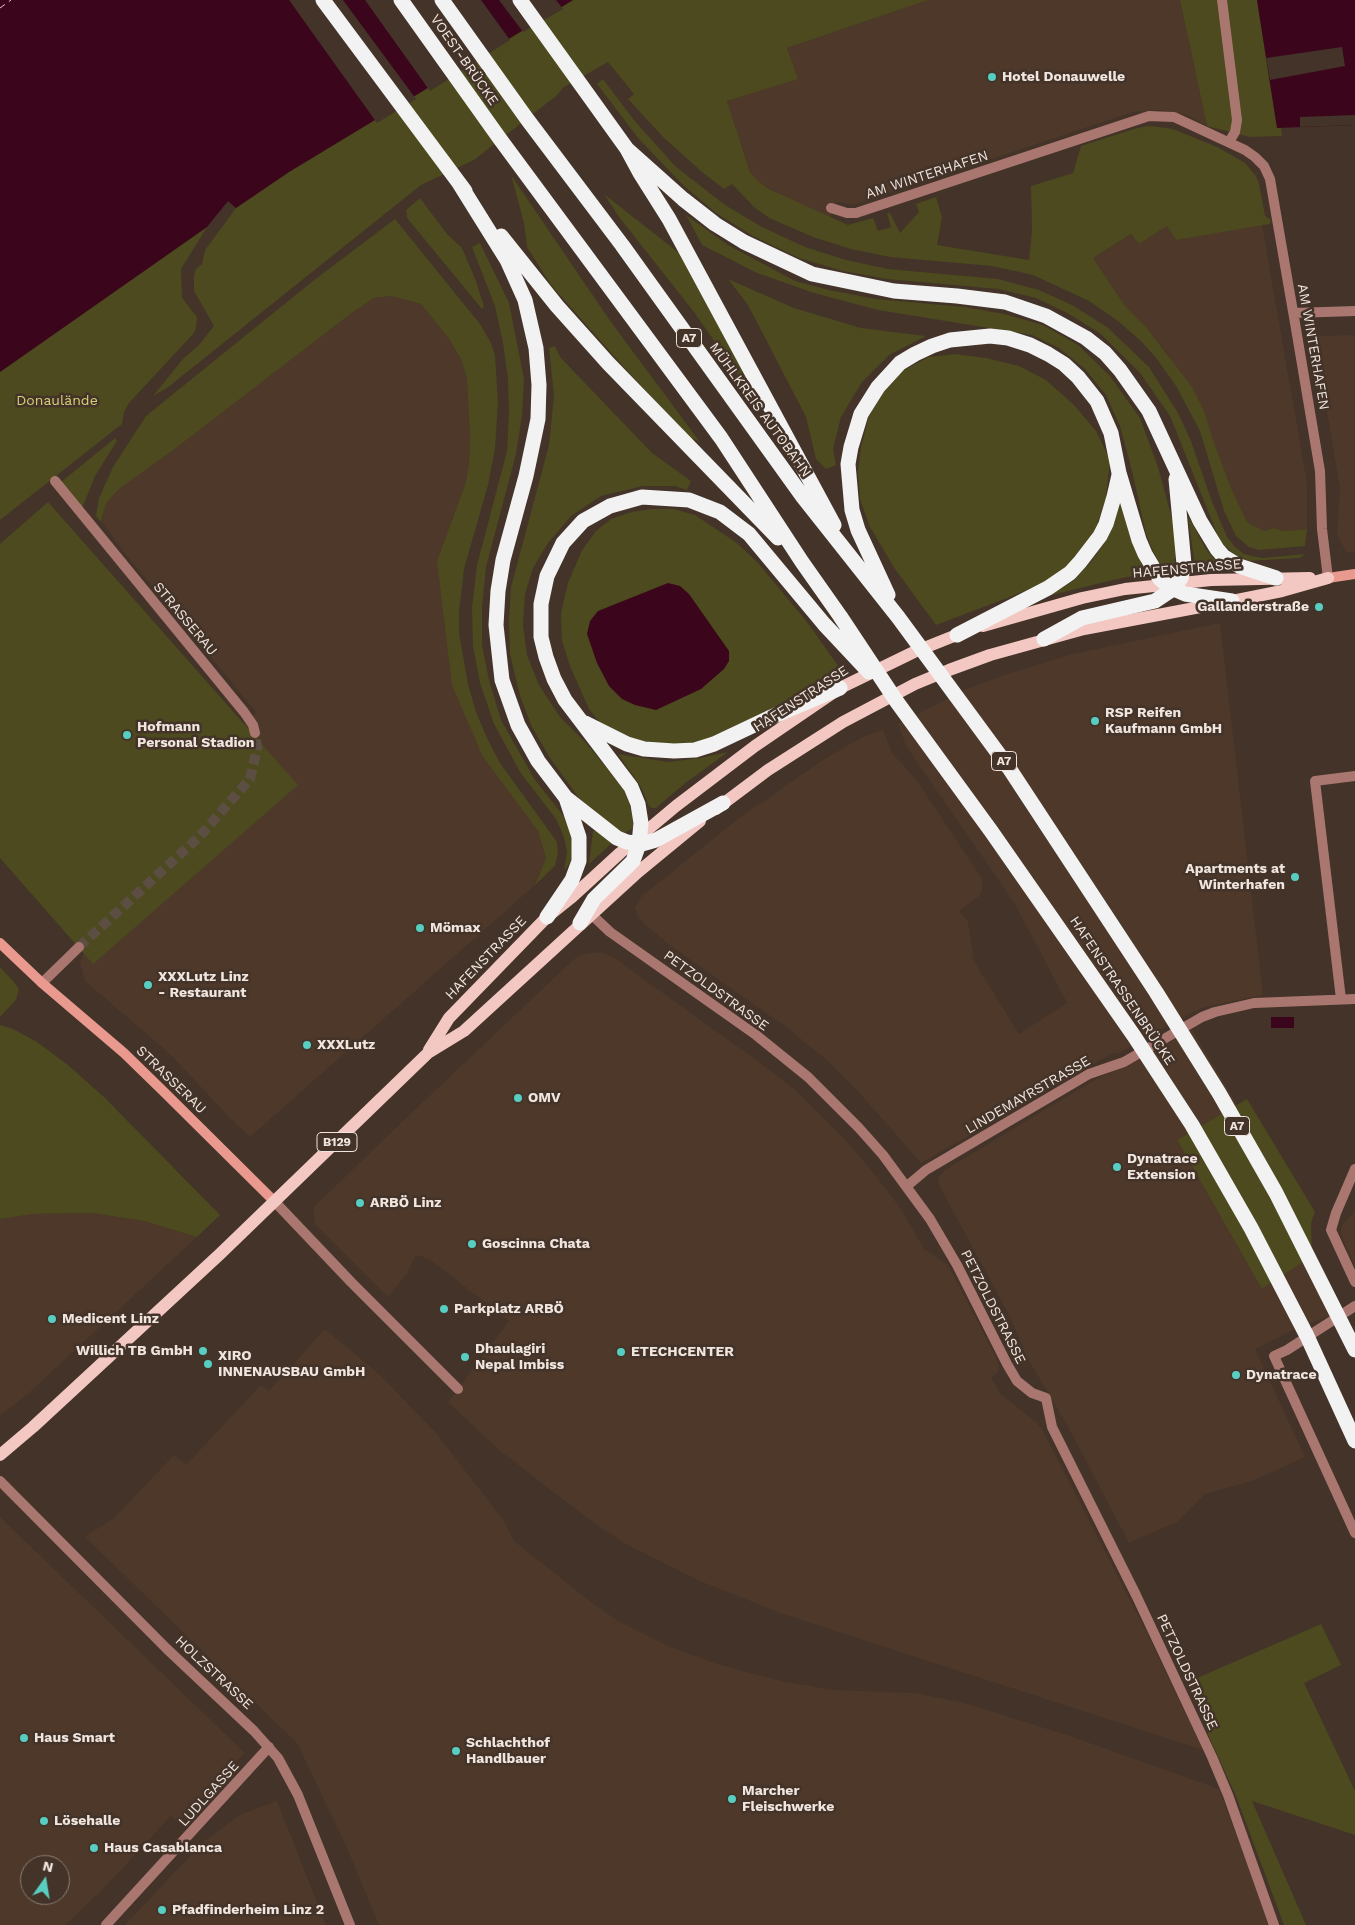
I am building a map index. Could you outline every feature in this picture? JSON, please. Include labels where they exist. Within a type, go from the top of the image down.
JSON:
[{"type":"highway","points":[[323,0],[459,183],[557,306],[608,364],[802,562]]},
{"type":"highway","name":"VOEST-BRÜCKE","points":[[401,0],[500,139],[721,438],[802,562]]},
{"type":"highway","name":"VOEST-BRÜCKE","points":[[442,0],[527,118]]},
{"type":"highway","points":[[520,0],[627,149],[692,260],[851,557]]},
{"type":"highway","name":"MÜHLKREIS AUTOBAHN","points":[[527,118],[622,245],[803,497],[885,596]]},
{"type":"highway","points":[[627,149],[683,199],[715,224],[744,242],[812,274],[894,291],[965,296],[1005,302],[1040,313],[1066,326],[1105,353],[1138,394],[1157,425],[1174,467],[1209,539],[1223,556],[1239,566],[1276,578]]},
{"type":"highway","points":[[459,183],[507,260],[525,300],[536,348],[539,385],[538,419],[526,476],[503,560],[498,591],[496,625],[502,680],[518,725],[538,762],[566,798],[617,838],[648,843],[667,836],[723,803]]},
{"type":"highway","points":[[885,596],[858,530],[852,510],[848,464],[856,429],[869,399],[900,363],[932,346],[950,340],[990,336],[1008,338],[1030,345],[1048,354],[1064,364],[1078,377],[1097,402],[1111,432],[1119,473],[1133,521],[1145,554],[1160,579],[1185,594],[1232,601]]},
{"type":"highway","points":[[1044,639],[1082,618],[1155,601],[1172,585],[1183,571],[1184,553],[1174,467]]},
{"type":"highway","points":[[957,635],[1048,588],[1070,573],[1100,536],[1106,524],[1119,473]]},
{"type":"highway","points":[[586,919],[594,899],[633,861],[640,815],[630,787],[565,700],[554,679],[541,637],[541,604],[548,576],[563,543],[583,521],[596,512],[610,506],[642,497],[689,500],[720,512],[749,534],[824,624],[897,702]]},
{"type":"highway","name":"HAFENSTRASSENBRÜCKE","points":[[802,562],[897,702],[1090,971],[1192,1125],[1251,1228],[1340,1405],[1355,1441]]},
{"type":"highway","name":"HAFENSTRASSENBRÜCKE","points":[[885,596],[898,617],[1010,768],[1188,1044],[1276,1193],[1355,1350]]},
{"type":"highway","points":[[582,721],[608,736],[644,749],[674,752],[695,750],[714,744],[840,688]]},
{"type":"highway","points":[[547,917],[572,880],[579,861],[579,837],[566,798]]},
{"type":"main road","name":"HAFENSTRASSE","points":[[0,1455],[54,1408],[262,1215],[428,1052],[464,1030],[638,872],[723,803],[807,744],[843,722],[915,684],[990,654],[1118,622],[1232,601],[1328,578],[1355,574]]},
{"type":"main road","name":"HAFENSTRASSE","points":[[428,1052],[449,1018],[547,917],[721,771],[840,688],[905,656],[957,635],[1082,598],[1125,589],[1172,585],[1276,578],[1328,578]]},
{"type":"main road","name":"STRASSERAU","points":[[0,943],[42,983],[124,1053],[275,1202]]},
{"type":"street","points":[[1222,0],[1237,120],[1235,132],[1229,142]]},
{"type":"street","name":"AM WINTERHAFEN","points":[[831,208],[847,213],[856,213],[1149,116],[1174,117],[1229,142],[1255,157],[1264,166],[1270,179],[1294,313],[1320,471],[1322,529],[1328,578]]},
{"type":"street","points":[[1294,313],[1355,311]]},
{"type":"street","name":"STRASSERAU","points":[[55,481],[244,712],[255,733]]},
{"type":"street","points":[[1341,999],[1314,781],[1355,776]]},
{"type":"street","name":"PETZOLDSTRASSE","points":[[586,919],[610,932],[756,1035],[808,1077],[859,1128],[907,1186],[930,1219],[958,1264],[1017,1381],[1032,1393],[1046,1398],[1052,1427],[1164,1652],[1212,1757],[1228,1795],[1274,1925]]},
{"type":"street","points":[[42,983],[79,948]]},
{"type":"street","name":"LINDEMAYRSTRASSE","points":[[907,1186],[926,1170],[1089,1074],[1124,1062],[1202,1017],[1254,1003],[1355,999]]},
{"type":"street","points":[[1355,1169],[1336,1213],[1331,1230],[1355,1282]]},
{"type":"street","points":[[275,1202],[351,1282],[458,1389]]},
{"type":"street","points":[[1355,1306],[1287,1350],[1274,1356],[1355,1533]]},
{"type":"street","name":"HOLZSTRASSE","points":[[0,1481],[167,1649],[270,1747],[285,1769],[298,1795],[350,1925]]},
{"type":"street","name":"LUDLGASSE","points":[[106,1925],[270,1747]]},
{"type":"shaded area","points":[[0,0],[573,0],[289,172],[236,208],[228,201],[207,227],[0,372]]},
{"type":"shaded area","points":[[928,0],[1180,0],[1207,126],[1187,115],[1173,112],[1158,110],[1133,112],[853,205],[837,202],[830,218],[769,189],[758,181],[750,172],[727,101],[797,79],[787,48]]},
{"type":"shaded area","points":[[1257,0],[1355,0],[1355,125],[1277,128]]},
{"type":"shaded area","points":[[1262,225],[1307,483],[1307,529],[1283,531],[1274,528],[1264,531],[1247,522],[1231,488],[1205,413],[1167,353],[1147,328],[1125,306],[1093,258],[1131,234],[1139,244],[1167,226],[1176,240]]},
{"type":"shaded area","points":[[391,296],[421,304],[449,339],[461,359],[467,379],[470,437],[466,482],[437,561],[483,757],[538,831],[546,858],[535,885],[250,1137],[170,1054],[85,981],[80,962],[92,935],[251,734],[244,724],[256,712],[123,551],[102,522],[104,510],[108,501],[119,489],[180,445],[353,312],[374,298]]},
{"type":"shaded area","points":[[1355,335],[1355,552],[1347,553],[1337,535],[1340,488],[1314,336]]},
{"type":"shaded area","points":[[668,583],[680,586],[689,594],[729,651],[729,661],[724,669],[701,689],[656,710],[635,705],[622,699],[609,686],[597,663],[587,634],[590,621],[598,611]]},
{"type":"shaded area","points":[[1220,623],[1263,995],[1204,1007],[1191,1013],[1120,1053],[1111,1054],[921,1163],[856,1089],[828,1061],[786,1027],[671,946],[644,924],[637,915],[635,908],[641,897],[738,819],[820,762],[862,737],[883,730],[892,753],[916,779],[982,879],[982,892],[959,911],[968,922],[974,961],[1019,1034],[1067,1003],[1015,904],[906,746],[898,724],[964,690],[1010,673],[1073,654]]},
{"type":"shaded area","points":[[603,953],[616,959],[794,1089],[846,1140],[876,1176],[901,1209],[924,1249],[948,1265],[998,1361],[999,1368],[997,1373],[991,1378],[1000,1393],[1041,1427],[1148,1635],[1203,1750],[783,1614],[700,1581],[622,1542],[586,1517],[500,1451],[448,1402],[509,1321],[433,1262],[421,1256],[416,1256],[406,1275],[388,1297],[315,1224],[313,1212],[315,1206],[573,960],[580,955]]},
{"type":"shaded area","points":[[1271,1017],[1294,1017],[1294,1028],[1271,1028]]},
{"type":"shaded area","points":[[1192,1029],[1237,1105],[1177,1140],[1262,1289],[1312,1256],[1342,1311],[1293,1330],[1255,1349],[1305,1457],[1252,1481],[1205,1494],[1177,1522],[1129,1543],[1072,1434],[1027,1357],[1010,1317],[938,1183],[939,1177],[945,1170],[1039,1113],[1102,1076],[1139,1060]]},
{"type":"shaded area","points":[[1355,1211],[1355,1267],[1340,1232],[1343,1224]]},
{"type":"shaded area","points":[[92,1213],[144,1221],[197,1237],[31,1391],[0,1416],[0,1219],[33,1214]]},
{"type":"shaded area","points":[[325,1329],[380,1375],[436,1433],[504,1521],[514,1541],[618,1621],[668,1646],[717,1664],[781,1681],[833,1690],[914,1693],[965,1703],[1070,1736],[1219,1789],[1270,1925],[379,1925],[347,1848],[297,1743],[85,1537],[115,1517],[174,1455],[186,1465],[261,1385],[269,1391]]},
{"type":"shaded area","points":[[0,1517],[245,1753],[178,1823],[171,1816],[103,1889],[65,1925],[0,1925]]},
{"type":"shaded area","points":[[277,1801],[326,1925],[125,1925],[204,1841],[240,1815]]},
{"type":"green space","points":[[573,0],[928,0],[787,48],[798,79],[727,101],[750,172],[758,181],[769,189],[848,225],[873,218],[878,231],[891,227],[887,213],[890,213],[900,233],[919,212],[916,204],[936,197],[942,217],[937,245],[1029,260],[1032,230],[1031,186],[1073,173],[1081,146],[1134,129],[1147,126],[1159,127],[1173,129],[1217,147],[1245,163],[1256,176],[1265,216],[1271,220],[1270,224],[1176,240],[1167,226],[1139,244],[1131,234],[1093,258],[1125,306],[1147,328],[1192,387],[1205,413],[1231,488],[1247,522],[1264,531],[1274,528],[1283,531],[1307,529],[1305,546],[1259,550],[1249,547],[1236,536],[1224,511],[1200,431],[1176,386],[1157,359],[1141,341],[1118,321],[1089,301],[1033,275],[992,266],[890,257],[851,249],[813,237],[769,218],[754,207],[732,184],[724,189],[664,138],[628,99],[634,94],[608,62],[564,87],[556,96],[474,160],[421,185],[167,388],[153,396],[183,359],[199,345],[214,326],[194,291],[194,275],[196,269],[202,264],[205,250],[236,208],[289,172]]},
{"type":"green space","points":[[1180,0],[1257,0],[1277,127],[1281,128],[1282,136],[1250,137],[1207,126]]},
{"type":"green space","points":[[603,79],[634,120],[675,166],[725,205],[762,227],[805,247],[846,260],[888,269],[998,279],[1039,290],[1072,305],[1107,327],[1149,367],[1178,413],[1191,441],[1211,499],[1227,537],[1235,547],[1244,554],[1262,558],[1306,554],[1299,558],[1249,561],[1236,556],[1220,541],[1170,416],[1140,373],[1101,334],[1069,314],[1036,298],[998,289],[887,279],[843,271],[799,258],[753,236],[716,213],[683,185],[638,138],[597,84]]},
{"type":"green space","points":[[511,175],[611,322],[700,442],[689,437],[551,285],[527,247],[524,223]]},
{"type":"green space","points":[[604,194],[679,253],[756,395],[753,397],[694,312],[619,217]]},
{"type":"green space","points":[[420,198],[447,234],[462,248],[476,281],[484,307],[482,309],[407,218],[406,210]]},
{"type":"green space","points":[[686,215],[728,245],[795,281],[876,299],[964,307],[1004,314],[1043,325],[1078,345],[1110,376],[1140,418],[1158,467],[1174,526],[1176,554],[1173,570],[1164,570],[1146,534],[1120,426],[1106,395],[1085,369],[1059,348],[1032,335],[878,310],[814,293],[757,273],[702,245]]},
{"type":"green space","points":[[395,219],[480,324],[491,343],[495,356],[498,402],[495,449],[488,485],[464,569],[459,612],[459,633],[468,684],[476,712],[488,740],[500,763],[557,842],[558,853],[555,866],[535,885],[546,858],[538,831],[483,757],[452,685],[437,561],[466,482],[470,437],[467,379],[461,359],[449,339],[421,304],[391,296],[374,298],[119,489],[108,501],[101,522],[96,516],[99,498],[113,467],[146,416],[313,281]]},
{"type":"green space","name":"Donaulände","points":[[207,227],[181,269],[182,298],[197,317],[196,328],[193,334],[129,403],[124,412],[122,424],[0,520],[0,372]]},
{"type":"green space","points":[[480,243],[509,303],[524,379],[522,416],[516,454],[486,567],[482,608],[482,645],[489,680],[501,720],[535,780],[566,819],[572,837],[573,854],[564,871],[567,852],[564,837],[556,819],[520,772],[494,724],[480,683],[473,646],[472,608],[477,565],[507,451],[509,413],[508,379],[495,306],[472,247]]},
{"type":"green space","points":[[728,279],[794,308],[861,328],[926,336],[889,355],[862,382],[841,417],[833,449],[836,465],[826,469],[816,459],[806,417],[748,305]]},
{"type":"green space","points":[[555,346],[560,357],[652,453],[691,481],[687,490],[675,486],[643,486],[601,496],[571,516],[548,543],[533,568],[525,594],[523,625],[527,655],[539,685],[560,717],[587,744],[623,788],[633,819],[633,828],[624,833],[608,823],[579,798],[550,758],[532,727],[520,696],[510,654],[509,619],[511,587],[549,445],[554,395],[549,348]]},
{"type":"green space","points":[[955,354],[986,358],[1019,366],[1046,380],[1074,405],[1096,431],[1110,460],[1106,498],[1094,533],[1075,560],[1048,581],[936,625],[895,569],[870,527],[860,499],[858,471],[861,447],[869,416],[882,392],[902,371],[929,357]]},
{"type":"green space","points":[[115,438],[117,441],[95,476],[83,506],[79,507],[60,483]]},
{"type":"green space","points":[[1121,499],[1137,555],[1147,573],[1048,596],[1074,580],[1090,563],[1104,544],[1114,523]]},
{"type":"green space","name":"Hofmann Personal Stadion","points":[[48,502],[298,785],[93,964],[0,858],[0,544]]},
{"type":"green space","points":[[651,509],[674,509],[695,515],[737,543],[758,563],[807,622],[839,667],[769,712],[732,731],[697,743],[663,745],[630,739],[601,724],[589,709],[570,666],[562,641],[561,613],[568,583],[582,550],[596,531],[611,519],[632,512]]},
{"type":"green space","points":[[1188,516],[1206,549],[1219,565],[1219,570],[1198,569],[1195,566]]},
{"type":"green space","points":[[728,752],[684,784],[656,808],[649,806],[641,787],[618,754],[668,762]]},
{"type":"green space","points":[[597,830],[613,842],[589,864],[593,831]]},
{"type":"green space","points":[[0,967],[19,989],[16,1000],[0,1017]]},
{"type":"green space","points":[[0,1025],[13,1029],[37,1042],[68,1065],[105,1098],[220,1215],[197,1237],[144,1221],[92,1213],[33,1214],[0,1219]]},
{"type":"green space","points":[[1247,1099],[1315,1212],[1311,1223],[1312,1256],[1262,1289],[1177,1140]]},
{"type":"green space","points":[[1321,1624],[1341,1665],[1304,1683],[1355,1791],[1355,1835],[1252,1801],[1306,1925],[1284,1925],[1236,1796],[1210,1739],[1188,1682]]},
{"type":"pier","points":[[289,0],[343,0],[416,99],[377,123]]},
{"type":"pier","points":[[365,0],[481,0],[510,40],[430,91]]},
{"type":"pier","points":[[499,0],[556,0],[563,9],[523,32]]},
{"type":"pier","points":[[1342,47],[1345,66],[1270,80],[1266,58]]},
{"type":"pier","points":[[1355,115],[1355,125],[1300,127],[1300,117]]},
{"type":"ferry route","points":[[0,8],[11,0]]},
{"type":"tunnel","points":[[79,947],[199,837],[250,779],[257,749],[255,733]]},
{"type":"place","name":"Hotel Donauwelle","points":[[992,77]]},
{"type":"place","name":"Gallanderstraße","points":[[1319,607]]},
{"type":"place","name":"RSP Reifen Kaufmann GmbH","points":[[1095,721]]},
{"type":"place","name":"Hofmann Personal Stadion","points":[[127,735]]},
{"type":"place","name":"Apartments at Winterhafen","points":[[1295,877]]},
{"type":"place","name":"Mömax","points":[[420,928]]},
{"type":"place","name":"XXXLutz Linz - Restaurant","points":[[148,985]]},
{"type":"place","name":"XXXLutz","points":[[307,1045]]},
{"type":"place","name":"OMV","points":[[518,1098]]},
{"type":"place","name":"Dynatrace Extension","points":[[1117,1167]]},
{"type":"place","name":"ARBÖ Linz","points":[[360,1203]]},
{"type":"place","name":"Goscinna Chata","points":[[472,1244]]},
{"type":"place","name":"Parkplatz ARBÖ","points":[[444,1309]]},
{"type":"place","name":"Medicent Linz","points":[[52,1319]]},
{"type":"place","name":"Willich TB GmbH","points":[[203,1351]]},
{"type":"place","name":"ETECHCENTER","points":[[621,1352]]},
{"type":"place","name":"Dhaulagiri Nepal Imbiss","points":[[465,1357]]},
{"type":"place","name":"XIRO INNENAUSBAU GmbH","points":[[208,1364]]},
{"type":"place","name":"Dynatrace","points":[[1236,1375]]},
{"type":"place","name":"Haus Smart","points":[[24,1738]]},
{"type":"place","name":"Schlachthof Handlbauer","points":[[456,1751]]},
{"type":"place","name":"Marcher Fleischwerke","points":[[732,1799]]},
{"type":"place","name":"Lösehalle","points":[[44,1821]]},
{"type":"place","name":"Haus Casablanca","points":[[94,1848]]},
{"type":"place","name":"Pfadfinderheim Linz 2","points":[[162,1910]]}]
